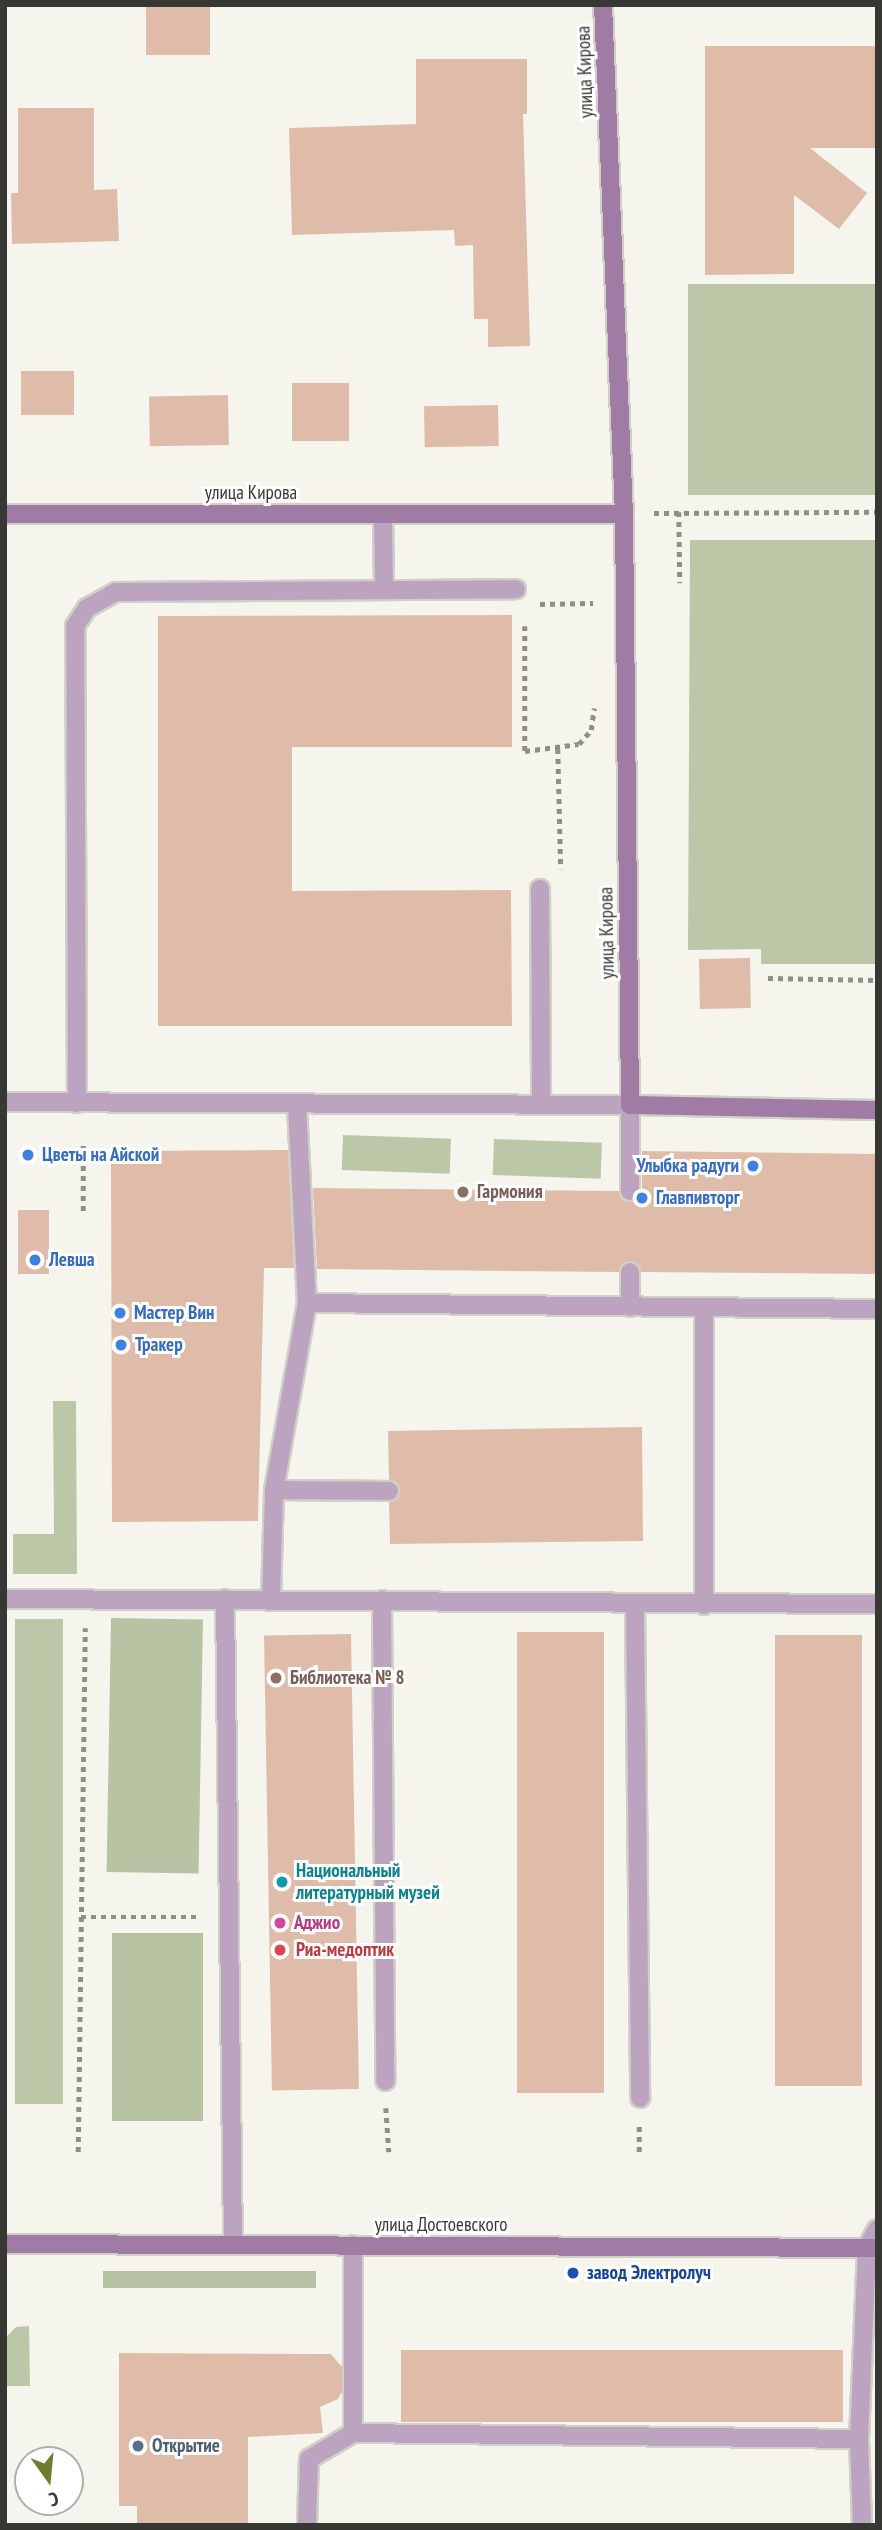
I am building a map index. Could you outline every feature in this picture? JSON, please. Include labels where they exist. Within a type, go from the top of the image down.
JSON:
[{"type":"street","name":"улица Кирова","points":[[603,5],[624,514],[630,1105]]},
{"type":"street","name":"улица Кирова","points":[[5,514],[624,514]]},
{"type":"street","points":[[383,514],[384,590]]},
{"type":"street","points":[[77,1103],[75,626],[87,608],[116,592],[384,590],[520,597]]},
{"type":"street","points":[[540,889],[541,1105]]},
{"type":"street","points":[[5,1102],[630,1105],[877,1110]]},
{"type":"street","points":[[271,1599],[274,1490],[307,1303],[297,1104]]},
{"type":"street","points":[[630,1105],[630,1191]]},
{"type":"street","points":[[630,1272],[630,1307]]},
{"type":"street","points":[[307,1303],[877,1309]]},
{"type":"street","points":[[704,1307],[704,1605]]},
{"type":"street","points":[[274,1490],[389,1491]]},
{"type":"street","points":[[5,1599],[877,1604]]},
{"type":"street","points":[[225,1599],[233,2245]]},
{"type":"street","points":[[382,1600],[385,2081]]},
{"type":"street","points":[[635,1604],[640,2098]]},
{"type":"street","points":[[867,2515],[859,2439],[872,2248],[877,2229]]},
{"type":"street","name":"улица Достоевского","points":[[5,2244],[872,2248]]},
{"type":"street","points":[[353,2245],[353,2433]]},
{"type":"street","points":[[307,2525],[309,2459],[353,2433],[859,2439]]},
{"type":"path","points":[[624,514],[877,512]]},
{"type":"path","points":[[679,513],[680,583]]},
{"type":"path","points":[[592,594],[594,615]]},
{"type":"path","points":[[520,597],[593,603]]},
{"type":"path","points":[[525,626],[525,751],[558,749],[579,744],[591,730],[595,705]]},
{"type":"path","points":[[540,889],[561,887],[558,749]]},
{"type":"path","points":[[768,978],[877,980]]},
{"type":"path","points":[[83,1142],[83,1211]]},
{"type":"path","points":[[78,2152],[85,1600]]},
{"type":"path","points":[[81,1917],[227,1917]]},
{"type":"path","points":[[385,2081],[389,2152]]},
{"type":"green space","points":[[688,284],[877,284],[877,495],[688,495]]},
{"type":"green space","points":[[690,540],[877,540],[877,964],[761,964],[761,949],[688,950]]},
{"type":"green space","points":[[343,1135],[451,1139],[450,1174],[342,1170]]},
{"type":"green space","points":[[494,1139],[602,1143],[601,1179],[493,1175]]},
{"type":"green space","points":[[53,1401],[76,1401],[77,1574],[13,1574],[13,1534],[54,1534]]},
{"type":"green space","points":[[111,1618],[203,1620],[199,1874],[107,1872]]},
{"type":"green space","points":[[15,1619],[63,1619],[63,2104],[15,2104]]},
{"type":"green space","points":[[112,1933],[203,1933],[203,2121],[112,2121]]},
{"type":"green space","points":[[103,2271],[316,2271],[316,2288],[103,2288]]},
{"type":"green space","points":[[29,2326],[30,2386],[6,2386],[6,2337],[16,2327]]},
{"type":"building","points":[[146,5],[210,5],[210,55],[146,55]]},
{"type":"building","points":[[705,46],[877,46],[877,148],[810,148],[867,193],[839,229],[794,195],[794,274],[705,275]]},
{"type":"building","points":[[416,59],[527,59],[527,114],[523,114],[530,346],[488,347],[488,319],[474,319],[473,245],[455,246],[454,230],[292,235],[289,128],[416,124]]},
{"type":"building","points":[[18,108],[94,108],[94,190],[117,189],[119,241],[12,244],[11,193],[18,193]]},
{"type":"building","points":[[21,371],[74,371],[74,415],[21,415]]},
{"type":"building","points":[[292,383],[349,383],[349,441],[292,441]]},
{"type":"building","points":[[228,395],[229,445],[150,446],[149,396]]},
{"type":"building","points":[[498,405],[499,446],[425,447],[424,406]]},
{"type":"building","points":[[512,615],[512,747],[292,747],[292,891],[511,890],[512,1026],[158,1026],[158,616]]},
{"type":"building","points":[[750,958],[751,1008],[700,1009],[699,959]]},
{"type":"building","points":[[288,1150],[294,1268],[264,1268],[258,1521],[112,1522],[111,1151]]},
{"type":"building","points":[[642,1151],[877,1154],[877,1274],[641,1272],[631,1261],[619,1272],[317,1269],[313,1188],[619,1191],[631,1202],[642,1191]]},
{"type":"building","points":[[18,1210],[49,1210],[49,1274],[18,1274]]},
{"type":"building","points":[[642,1427],[643,1541],[390,1544],[389,1502],[400,1490],[389,1480],[388,1431]]},
{"type":"building","points":[[517,1632],[604,1632],[604,2093],[517,2093]]},
{"type":"building","points":[[351,1634],[359,2089],[272,2090],[264,1636]]},
{"type":"building","points":[[775,1635],[862,1635],[862,2086],[775,2086]]},
{"type":"building","points":[[401,2350],[843,2350],[843,2422],[401,2422]]},
{"type":"building","points":[[119,2353],[331,2354],[342,2367],[342,2392],[338,2399],[320,2407],[323,2433],[248,2437],[248,2525],[137,2525],[137,2506],[119,2506]]},
{"type":"place","name":"Цветы на Айской","points":[[28,1155]]},
{"type":"place","name":"Улыбка радуги","points":[[753,1166]]},
{"type":"place","name":"Гармония","points":[[463,1192]]},
{"type":"place","name":"Главпивторг","points":[[642,1198]]},
{"type":"place","name":"Левша","points":[[35,1260]]},
{"type":"place","name":"Мастер Вин","points":[[120,1313]]},
{"type":"place","name":"Тракер","points":[[121,1345]]},
{"type":"place","name":"Библиотека № 8","points":[[276,1678]]},
{"type":"place","name":"Национальный литературный музей","points":[[282,1882]]},
{"type":"place","name":"Аджио","points":[[280,1923]]},
{"type":"place","name":"Риа-медоптик","points":[[280,1950]]},
{"type":"place","name":"завод Электролуч","points":[[573,2273]]},
{"type":"place","name":"Открытие","points":[[138,2446]]}]
